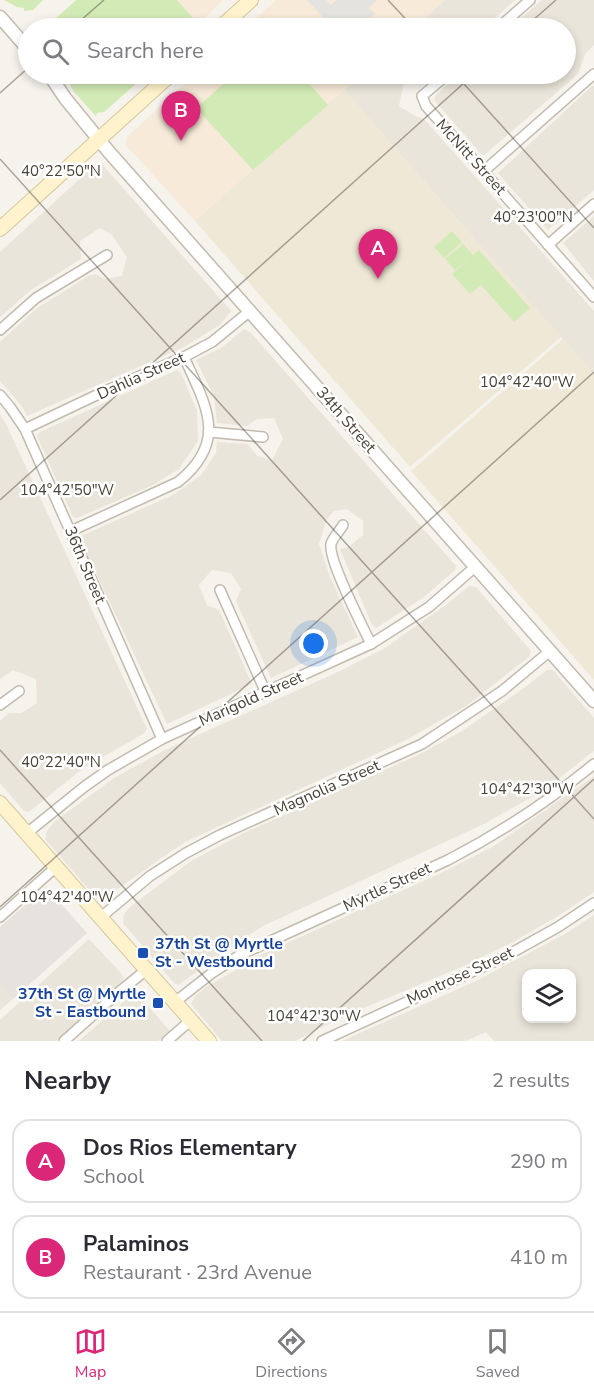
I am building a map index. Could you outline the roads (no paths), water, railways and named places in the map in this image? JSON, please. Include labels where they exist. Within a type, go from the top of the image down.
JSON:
[{"type":"main road","points":[[231,18],[252,0]]},
{"type":"main road","points":[[0,229],[160,84]]},
{"type":"main road","points":[[0,803],[209,1041]]},
{"type":"street","points":[[509,18],[530,0]]},
{"type":"street","points":[[0,17],[18,38]]},
{"type":"street","points":[[484,171],[594,74]]},
{"type":"street","name":"34th Street","points":[[56,84],[99,139],[594,701]]},
{"type":"street","name":"McNitt Street","points":[[436,84],[422,96],[426,106],[594,297]]},
{"type":"street","points":[[548,245],[594,204]]},
{"type":"street","points":[[0,330],[36,298],[107,255]]},
{"type":"street","name":"Dahlia Street","points":[[25,429],[184,357],[212,342],[250,311]]},
{"type":"street","points":[[71,531],[178,482],[192,471],[202,456],[209,432],[205,406],[184,357]]},
{"type":"street","name":"36th Street","points":[[0,395],[25,429],[162,739]]},
{"type":"street","points":[[209,432],[263,437]]},
{"type":"street","points":[[343,525],[332,540],[331,550],[337,571],[372,644]]},
{"type":"street","name":"Marigold Street","points":[[27,833],[108,770],[162,739],[372,644],[429,607],[476,567]]},
{"type":"street","points":[[220,590],[266,693]]},
{"type":"street","name":"Magnolia Street","points":[[100,918],[150,876],[186,853],[220,835],[422,744],[502,691],[550,651]]},
{"type":"street","points":[[0,705],[19,691]]},
{"type":"street","name":"Myrtle Street","points":[[175,1002],[240,955],[448,860],[478,844],[525,815],[594,764]]},
{"type":"street","points":[[0,917],[56,867]]},
{"type":"street","name":"Montrose Street","points":[[322,1041],[504,957],[558,927],[594,903]]},
{"type":"street","points":[[64,1041],[146,970]]},
{"type":"street","points":[[167,1041],[190,1020]]},
{"type":"place","name":"Palaminos","points":[[181,141]]},
{"type":"place","name":"Dos Rios Elementary","points":[[378,279]]},
{"type":"place","name":"37th St @ Myrtle St - Westbound","points":[[143,953]]},
{"type":"place","name":"37th St @ Myrtle St - Eastbound","points":[[158,1003]]}]
